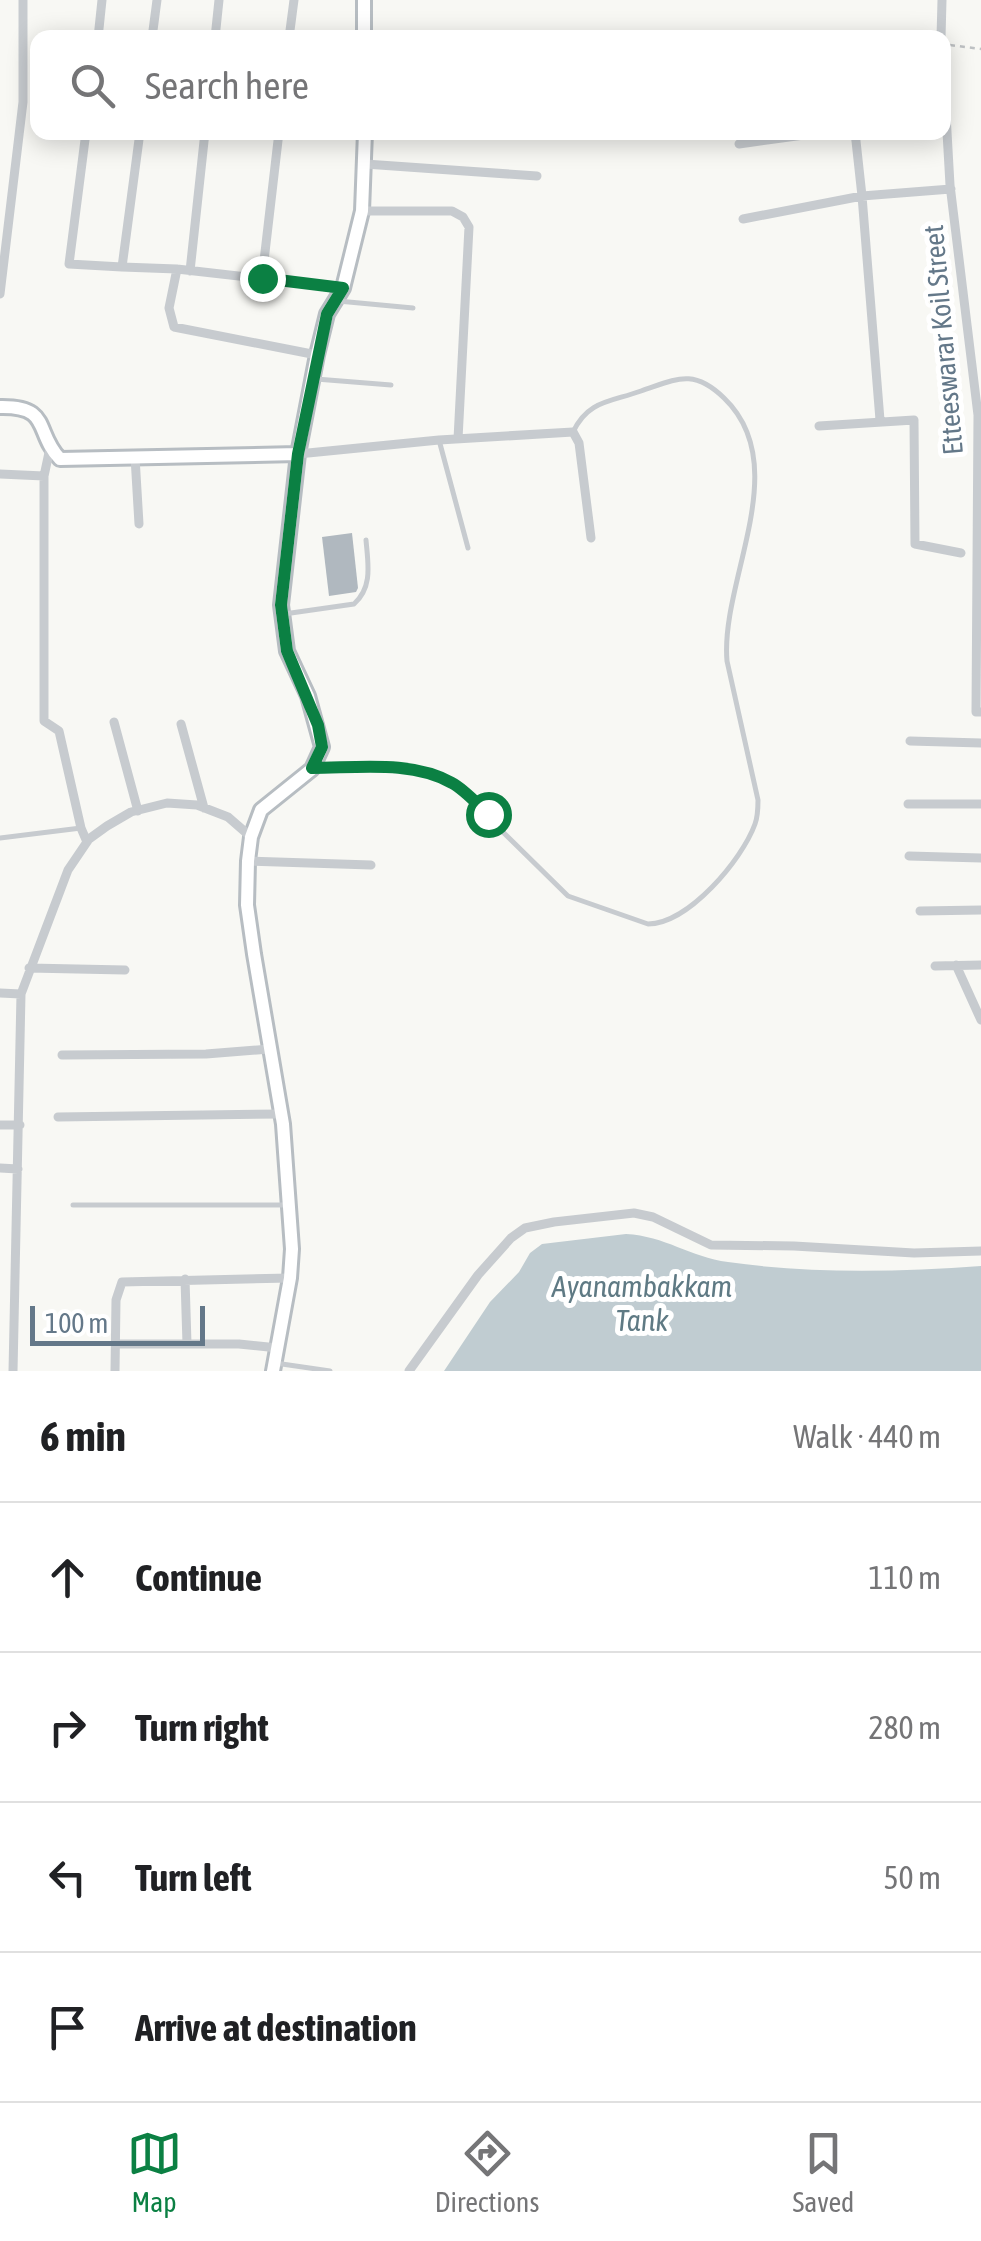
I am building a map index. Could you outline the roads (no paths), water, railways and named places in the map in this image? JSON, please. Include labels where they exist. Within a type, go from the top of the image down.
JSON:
[{"type":"street","points":[[0,294],[23,102],[23,0]]},
{"type":"street","points":[[99,30],[102,0]]},
{"type":"street","points":[[153,30],[156,0]]},
{"type":"street","points":[[217,30],[220,0]]},
{"type":"street","points":[[291,30],[294,0]]},
{"type":"street","points":[[364,0],[364,30]]},
{"type":"street","points":[[942,0],[942,30]]},
{"type":"street","points":[[85,140],[70,264],[262,278],[339,294]]},
{"type":"street","points":[[122,266],[139,140]]},
{"type":"street","points":[[190,272],[204,140]]},
{"type":"street","points":[[262,278],[278,140]]},
{"type":"street","points":[[274,1367],[290,1278],[289,1205],[282,1114],[248,905],[248,861],[251,837],[262,810],[312,768],[322,747],[318,725],[287,651],[282,614],[298,454],[327,314],[339,294],[362,211],[364,140]]},
{"type":"street","points":[[740,144],[769,140]]},
{"type":"street","points":[[856,140],[880,420]]},
{"type":"street","name":"Etteeswarar Koil Street","points":[[947,140],[978,415],[976,712],[981,712]]},
{"type":"street","points":[[365,164],[537,176]]},
{"type":"street","points":[[0,176],[15,178]]},
{"type":"street","points":[[742,218],[862,196],[950,190]]},
{"type":"street","points":[[362,211],[452,211],[469,227],[458,439]]},
{"type":"street","points":[[177,269],[169,308],[174,327],[318,355]]},
{"type":"street","points":[[0,408],[22,407],[36,414],[46,428],[50,448],[44,476],[44,721],[59,731],[86,842]]},
{"type":"street","points":[[819,426],[914,420],[916,544],[960,553]]},
{"type":"street","points":[[50,448],[60,459],[298,454],[573,432],[579,443],[591,538]]},
{"type":"street","points":[[135,457],[139,524]]},
{"type":"street","points":[[0,474],[44,476]]},
{"type":"street","points":[[114,722],[138,810]]},
{"type":"street","points":[[182,724],[204,808]]},
{"type":"street","points":[[910,741],[981,743]]},
{"type":"street","points":[[13,1371],[21,994],[68,870],[86,842],[107,826],[138,810],[168,803],[204,808],[228,818],[251,837]]},
{"type":"street","points":[[908,804],[981,804]]},
{"type":"street","points":[[909,856],[981,858]]},
{"type":"street","points":[[248,861],[371,865]]},
{"type":"street","points":[[920,911],[981,910]]},
{"type":"street","points":[[956,965],[981,1020]]},
{"type":"street","points":[[935,966],[981,965]]},
{"type":"street","points":[[30,968],[125,970]]},
{"type":"street","points":[[0,993],[21,994]]},
{"type":"street","points":[[62,1055],[206,1054],[270,1049]]},
{"type":"street","points":[[58,1117],[282,1114]]},
{"type":"street","points":[[0,1126],[20,1126]]},
{"type":"street","points":[[0,1168],[18,1169]]},
{"type":"street","points":[[409,1371],[478,1276],[511,1238],[525,1228],[634,1213],[711,1246],[981,1252]]},
{"type":"street","points":[[115,1371],[116,1300],[122,1282],[290,1278]]},
{"type":"street","points":[[185,1279],[187,1344]]},
{"type":"street","points":[[116,1344],[278,1348]]},
{"type":"lane","points":[[339,294],[413,308]]},
{"type":"lane","points":[[313,379],[391,386]]},
{"type":"lane","points":[[312,768],[394,768],[432,774],[454,784],[568,896],[648,924],[675,919],[722,876],[758,820],[758,800],[725,640],[750,529],[755,455],[730,404],[709,384],[693,380],[669,379],[595,406],[582,413],[573,432]]},
{"type":"lane","points":[[439,440],[468,548]]},
{"type":"lane","points":[[282,614],[354,604],[362,597],[369,580],[366,540]]},
{"type":"lane","points":[[0,838],[80,828]]},
{"type":"lane","points":[[73,1205],[289,1205]]},
{"type":"lane","points":[[274,1367],[330,1371]]},
{"type":"water","name":"Ayanambakkam Tank","points":[[626,1234],[714,1259],[791,1269],[918,1270],[981,1266],[981,1371],[444,1371],[490,1302],[519,1272],[530,1253],[542,1244]]}]
